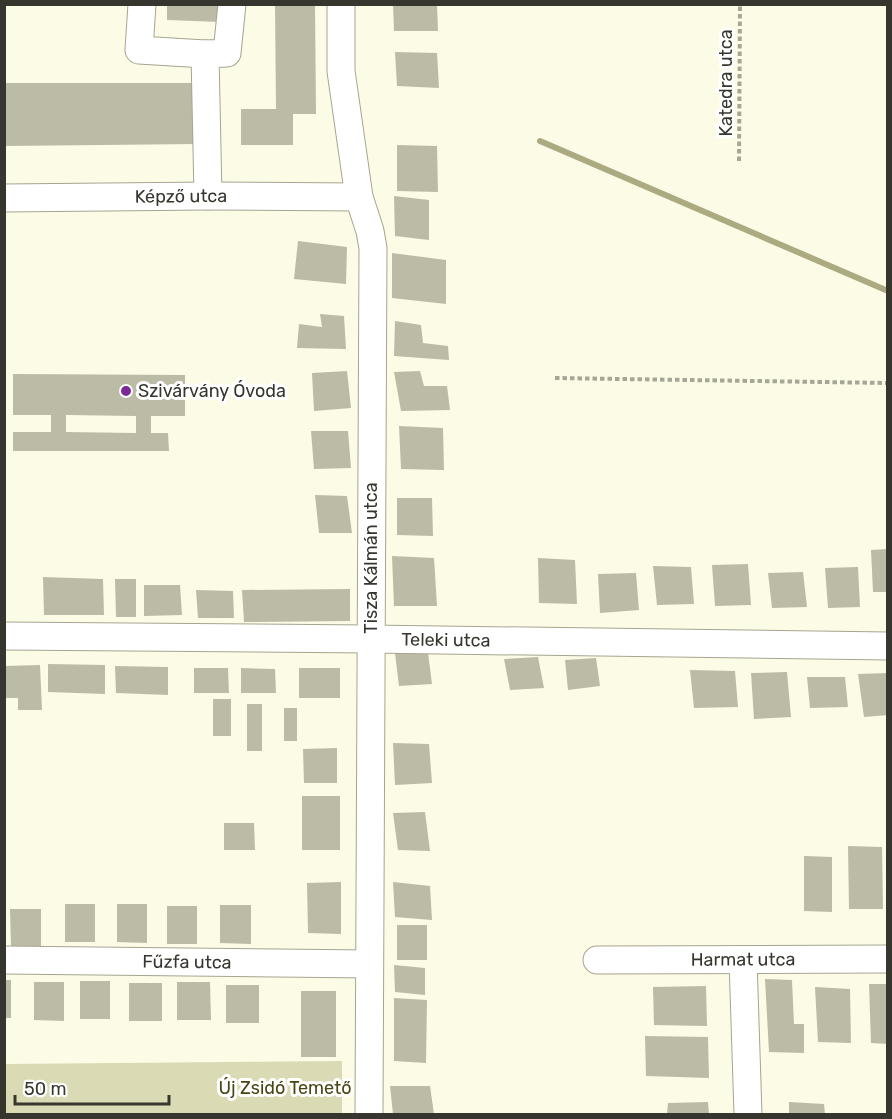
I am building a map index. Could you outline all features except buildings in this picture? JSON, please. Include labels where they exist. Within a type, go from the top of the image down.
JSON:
[{"type":"street","points":[[142,4],[139,50],[205,54],[227,53],[232,4]]},
{"type":"street","name":"Tisza Kálmán utca","points":[[341,4],[341,71],[359,196],[373,248],[369,1114]]},
{"type":"street","points":[[205,54],[208,196]]},
{"type":"street","name":"Képző utca","points":[[4,198],[359,196]]},
{"type":"street","name":"Teleki utca","points":[[4,636],[888,646]]},
{"type":"street","name":"Harmat utca","points":[[597,960],[888,959]]},
{"type":"street","name":"Fűzfa utca","points":[[4,960],[369,964]]},
{"type":"street","points":[[743,960],[748,1114]]},
{"type":"path","name":"Katedra utca","points":[[739,161],[740,4]]},
{"type":"path","points":[[555,378],[888,383]]},
{"type":"green space","name":"Új Zsidó Temető","points":[[342,1061],[342,1114],[5,1114],[5,1064]]},
{"type":"waterway","points":[[540,141],[888,291]]},
{"type":"place","name":"Szivárvány Óvoda","points":[[126,391]]}]
